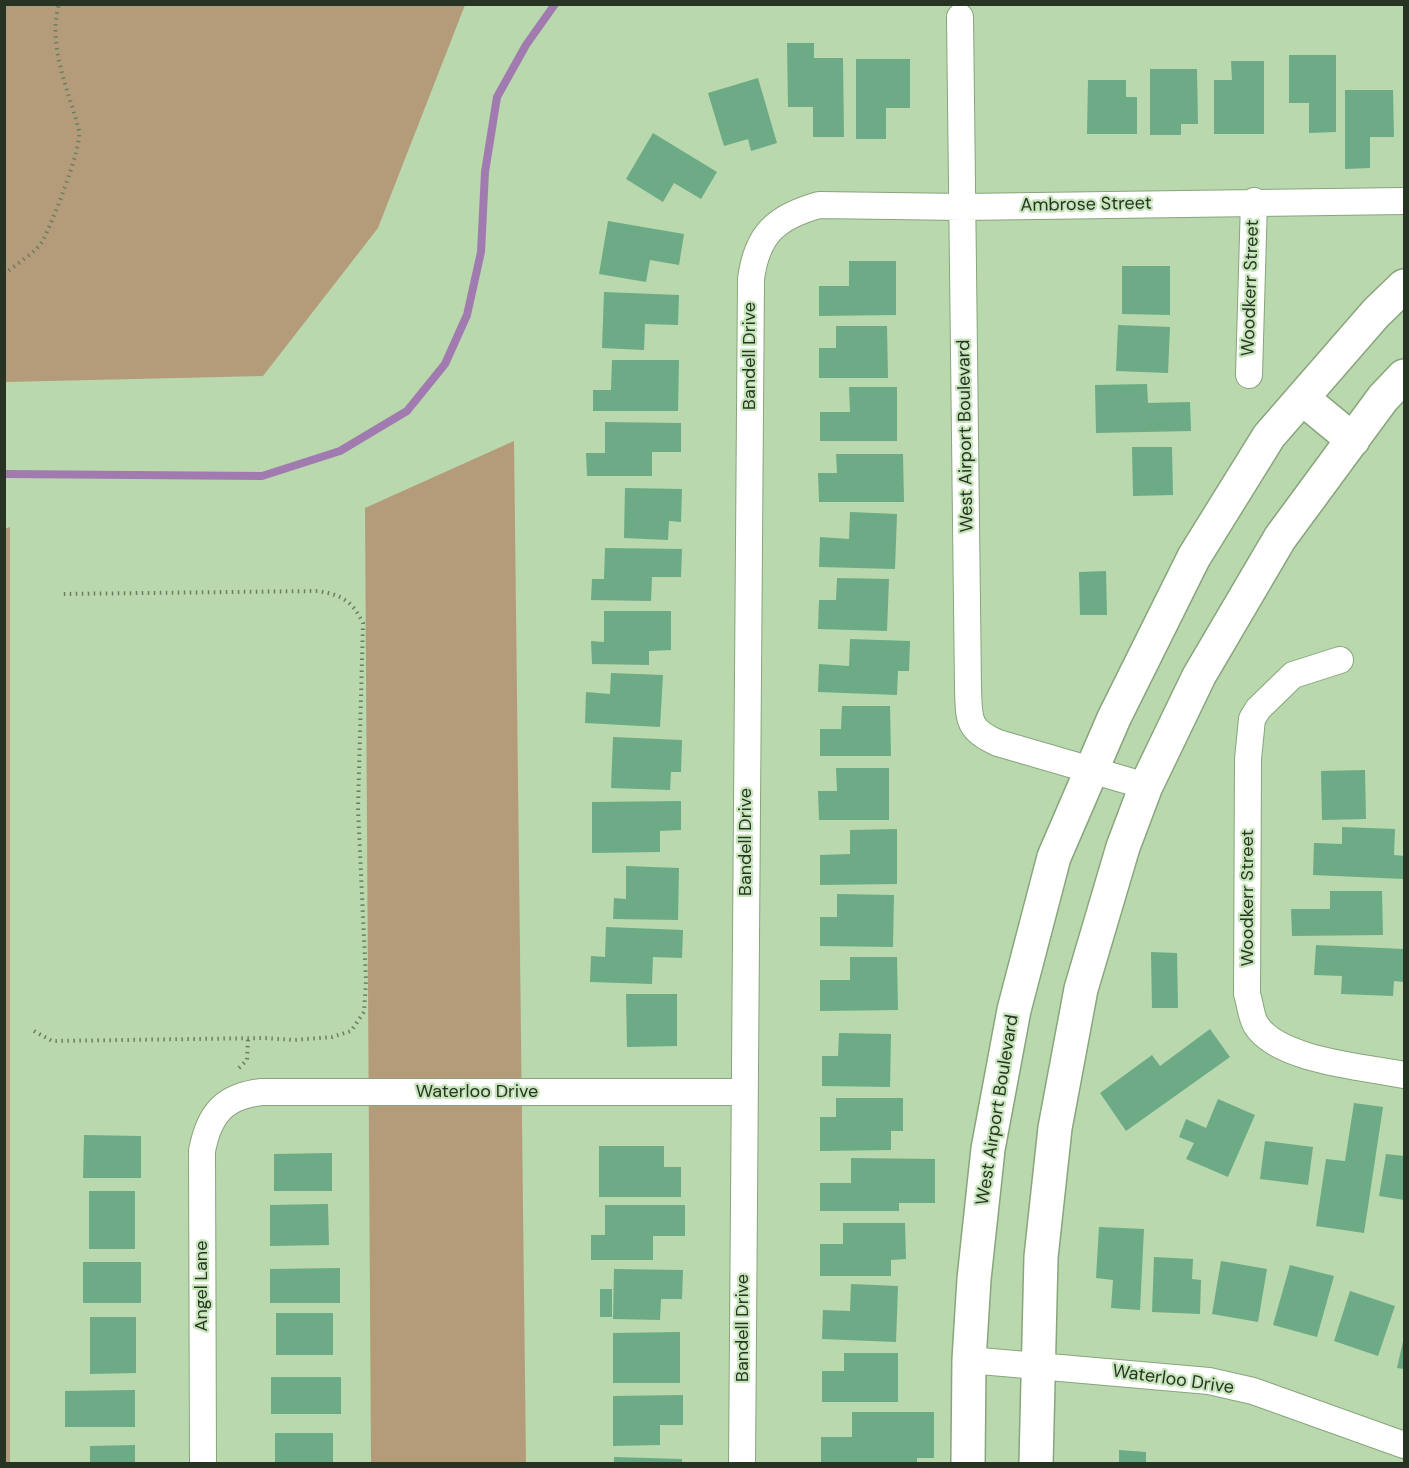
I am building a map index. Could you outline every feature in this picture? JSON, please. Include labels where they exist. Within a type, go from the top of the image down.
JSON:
[{"type":"main road","name":"West Airport Boulevard","points":[[968,1464],[969,1360],[974,1279],[988,1149],[1014,1010],[1054,857],[1092,769],[1194,557],[1269,436],[1376,313],[1404,285]]},
{"type":"main road","points":[[1036,1464],[1041,1257],[1055,1128],[1081,989],[1123,847],[1146,786],[1199,676],[1280,538],[1383,398],[1404,376]]},
{"type":"main road","points":[[1302,398],[1353,440]]},
{"type":"street","name":"West Airport Boulevard","points":[[960,16],[968,688],[971,725],[980,735],[998,743],[1146,786]]},
{"type":"street","name":"Ambrose Street","points":[[773,226],[797,212],[819,206],[963,207],[1254,201],[1404,201]]},
{"type":"street","name":"Woodkerr Street","points":[[1249,375],[1254,201]]},
{"type":"street","name":"Bandell Drive","points":[[742,1464],[751,279],[754,253],[773,226]]},
{"type":"street","name":"Woodkerr Street","points":[[1340,660],[1293,675],[1258,709],[1252,719],[1248,759],[1247,994],[1256,1025],[1271,1040],[1298,1054],[1404,1075]]},
{"type":"street","name":"Waterloo Drive","points":[[217,1112],[230,1100],[244,1094],[262,1092],[744,1092]]},
{"type":"street","name":"Angel Lane","points":[[203,1464],[201,1172],[206,1131],[217,1112]]},
{"type":"street","name":"Waterloo Drive","points":[[969,1360],[1209,1381],[1253,1391],[1404,1445]]},
{"type":"path","points":[[4,274],[42,242],[66,184],[80,134],[57,53],[54,19],[58,4]]},
{"type":"path","points":[[34,1032],[52,1041],[332,1038],[351,1031],[364,1012],[366,981],[358,809],[363,623],[355,606],[340,594],[318,591],[60,594]]},
{"type":"shaded area","points":[[4,5],[465,5],[378,228],[263,376],[5,382]]},
{"type":"shaded area","points":[[514,441],[526,1463],[371,1463],[365,508]]},
{"type":"shaded area","points":[[10,527],[10,1463],[5,1464],[4,529]]},
{"type":"building","points":[[787,43],[814,43],[814,58],[843,58],[844,137],[813,137],[813,107],[788,107]]},
{"type":"building","points":[[1289,55],[1336,55],[1336,132],[1309,133],[1309,103],[1289,103]]},
{"type":"building","points":[[856,59],[910,59],[910,108],[886,108],[886,139],[856,139]]},
{"type":"building","points":[[1231,61],[1264,61],[1264,134],[1214,134],[1214,80],[1232,80]]},
{"type":"building","points":[[1150,69],[1197,69],[1198,124],[1181,124],[1181,135],[1150,135]]},
{"type":"building","points":[[758,78],[777,143],[751,151],[748,139],[724,146],[708,93]]},
{"type":"building","points":[[1088,80],[1126,80],[1126,97],[1137,97],[1137,134],[1087,134]]},
{"type":"building","points":[[1345,90],[1393,90],[1394,137],[1370,137],[1370,168],[1345,169]]},
{"type":"building","points":[[653,133],[717,172],[701,199],[674,183],[663,202],[626,179]]},
{"type":"building","points":[[608,221],[684,234],[679,265],[650,260],[646,282],[599,274]]},
{"type":"building","points":[[849,261],[896,261],[896,315],[819,316],[819,286],[849,286]]},
{"type":"building","points":[[1122,266],[1170,266],[1170,315],[1122,314]]},
{"type":"building","points":[[604,292],[679,295],[678,325],[645,324],[644,350],[602,348]]},
{"type":"building","points":[[1118,325],[1170,327],[1168,373],[1116,371]]},
{"type":"building","points":[[836,326],[887,326],[888,378],[819,378],[819,348],[836,348]]},
{"type":"building","points":[[612,360],[679,360],[678,411],[593,411],[593,390],[611,390]]},
{"type":"building","points":[[1147,384],[1148,403],[1190,402],[1191,431],[1096,433],[1095,385]]},
{"type":"building","points":[[849,387],[897,387],[897,441],[820,441],[820,412],[850,412]]},
{"type":"building","points":[[605,422],[681,423],[681,452],[652,452],[652,476],[587,476],[586,453],[605,453]]},
{"type":"building","points":[[1132,447],[1172,447],[1173,495],[1133,496]]},
{"type":"building","points":[[836,454],[903,454],[904,502],[819,502],[818,473],[837,473]]},
{"type":"building","points":[[625,488],[682,489],[681,522],[669,521],[668,540],[624,538]]},
{"type":"building","points":[[850,512],[897,514],[895,569],[819,567],[820,537],[849,539]]},
{"type":"building","points":[[605,548],[682,549],[681,577],[652,577],[651,601],[591,600],[592,579],[604,579]]},
{"type":"building","points":[[1106,571],[1107,615],[1080,615],[1079,572]]},
{"type":"building","points":[[837,578],[889,579],[887,631],[818,629],[819,600],[836,600]]},
{"type":"building","points":[[604,611],[671,611],[671,650],[649,651],[649,665],[592,664],[591,641],[604,642]]},
{"type":"building","points":[[850,639],[910,641],[909,671],[898,671],[897,695],[818,692],[819,664],[849,666]]},
{"type":"building","points":[[611,673],[663,675],[660,727],[585,723],[586,692],[610,694]]},
{"type":"building","points":[[842,706],[890,706],[891,756],[820,756],[820,729],[841,729]]},
{"type":"building","points":[[613,737],[682,740],[681,772],[671,772],[670,790],[611,788]]},
{"type":"building","points":[[836,768],[889,768],[889,820],[819,820],[818,791],[837,791]]},
{"type":"building","points":[[1365,770],[1366,819],[1322,820],[1321,771]]},
{"type":"building","points":[[681,801],[681,830],[660,831],[660,852],[592,853],[592,802]]},
{"type":"building","points":[[1342,827],[1395,829],[1394,855],[1404,856],[1404,879],[1313,875],[1314,843],[1342,844]]},
{"type":"building","points":[[897,829],[897,884],[820,885],[820,855],[850,854],[850,830]]},
{"type":"building","points":[[626,866],[679,868],[678,920],[613,919],[614,898],[626,899]]},
{"type":"building","points":[[1330,891],[1382,891],[1383,935],[1292,936],[1291,909],[1330,909]]},
{"type":"building","points":[[837,894],[894,895],[893,947],[820,946],[820,917],[837,917]]},
{"type":"building","points":[[606,927],[683,930],[682,958],[653,957],[652,984],[590,982],[591,956],[605,957]]},
{"type":"building","points":[[1316,945],[1404,949],[1404,982],[1394,981],[1393,996],[1341,994],[1342,976],[1314,975]]},
{"type":"building","points":[[1151,952],[1177,953],[1178,1008],[1152,1008]]},
{"type":"building","points":[[850,957],[897,957],[898,1010],[820,1011],[820,980],[850,980]]},
{"type":"building","points":[[626,994],[677,994],[677,1046],[627,1047]]},
{"type":"building","points":[[1210,1029],[1230,1057],[1126,1131],[1100,1093],[1152,1055],[1160,1066]]},
{"type":"building","points":[[839,1033],[891,1034],[890,1087],[822,1086],[822,1056],[838,1056]]},
{"type":"building","points":[[836,1098],[903,1098],[903,1131],[891,1131],[891,1150],[820,1151],[820,1117],[836,1117]]},
{"type":"building","points":[[1218,1099],[1255,1115],[1228,1177],[1186,1159],[1194,1143],[1179,1137],[1186,1119],[1206,1128]]},
{"type":"building","points":[[1354,1103],[1383,1107],[1364,1233],[1316,1226],[1326,1159],[1345,1161]]},
{"type":"building","points":[[84,1135],[141,1136],[141,1178],[83,1178]]},
{"type":"building","points":[[1265,1141],[1313,1147],[1308,1185],[1260,1179]]},
{"type":"building","points":[[599,1146],[664,1146],[664,1167],[681,1167],[681,1197],[599,1197]]},
{"type":"building","points":[[332,1153],[332,1191],[274,1191],[274,1154]]},
{"type":"building","points":[[1386,1154],[1404,1156],[1404,1200],[1379,1196]]},
{"type":"building","points":[[851,1158],[935,1159],[935,1203],[899,1203],[899,1211],[820,1211],[820,1183],[851,1183]]},
{"type":"building","points":[[89,1191],[135,1191],[135,1249],[89,1249]]},
{"type":"building","points":[[328,1204],[329,1245],[270,1246],[270,1205]]},
{"type":"building","points":[[605,1205],[685,1205],[685,1236],[653,1236],[653,1260],[591,1260],[591,1235],[605,1235]]},
{"type":"building","points":[[843,1223],[905,1223],[906,1259],[891,1260],[891,1276],[820,1276],[820,1244],[843,1244]]},
{"type":"building","points":[[1099,1227],[1144,1229],[1140,1310],[1111,1308],[1113,1280],[1096,1278]]},
{"type":"building","points":[[1154,1257],[1193,1259],[1192,1279],[1201,1280],[1200,1314],[1152,1312]]},
{"type":"building","points":[[1221,1261],[1267,1269],[1258,1322],[1212,1314]]},
{"type":"building","points":[[83,1262],[141,1262],[141,1303],[83,1303]]},
{"type":"building","points":[[1290,1265],[1334,1276],[1317,1337],[1273,1325]]},
{"type":"building","points":[[340,1268],[340,1303],[270,1303],[270,1269]]},
{"type":"building","points":[[614,1269],[683,1270],[682,1299],[661,1299],[660,1320],[613,1319]]},
{"type":"building","points":[[851,1284],[898,1286],[896,1342],[822,1339],[823,1310],[850,1311]]},
{"type":"building","points":[[600,1289],[612,1289],[612,1317],[600,1317]]},
{"type":"building","points":[[1350,1291],[1395,1306],[1378,1356],[1334,1341]]},
{"type":"building","points":[[276,1313],[333,1313],[333,1355],[276,1355]]},
{"type":"building","points":[[90,1317],[136,1317],[136,1373],[90,1374]]},
{"type":"building","points":[[680,1332],[680,1383],[613,1383],[613,1333]]},
{"type":"building","points":[[1404,1337],[1404,1369],[1397,1368]]},
{"type":"building","points":[[844,1353],[898,1353],[898,1402],[822,1402],[822,1371],[844,1371]]},
{"type":"building","points":[[271,1377],[341,1377],[341,1414],[271,1414]]},
{"type":"building","points":[[135,1390],[135,1427],[65,1427],[65,1391]]},
{"type":"building","points":[[683,1395],[683,1425],[660,1425],[660,1445],[613,1446],[613,1396]]},
{"type":"building","points":[[852,1412],[934,1412],[934,1458],[917,1458],[917,1464],[821,1464],[821,1437],[852,1437]]},
{"type":"building","points":[[275,1433],[333,1433],[333,1464],[275,1464]]},
{"type":"building","points":[[135,1445],[135,1464],[90,1464],[90,1446]]},
{"type":"building","points":[[1119,1450],[1146,1452],[1146,1464],[1119,1464]]},
{"type":"building","points":[[614,1457],[682,1459],[682,1464],[614,1464]]},
{"type":"waterway","points":[[4,474],[262,476],[340,451],[407,411],[445,364],[467,315],[481,252],[485,172],[497,97],[526,45],[555,4]]}]
